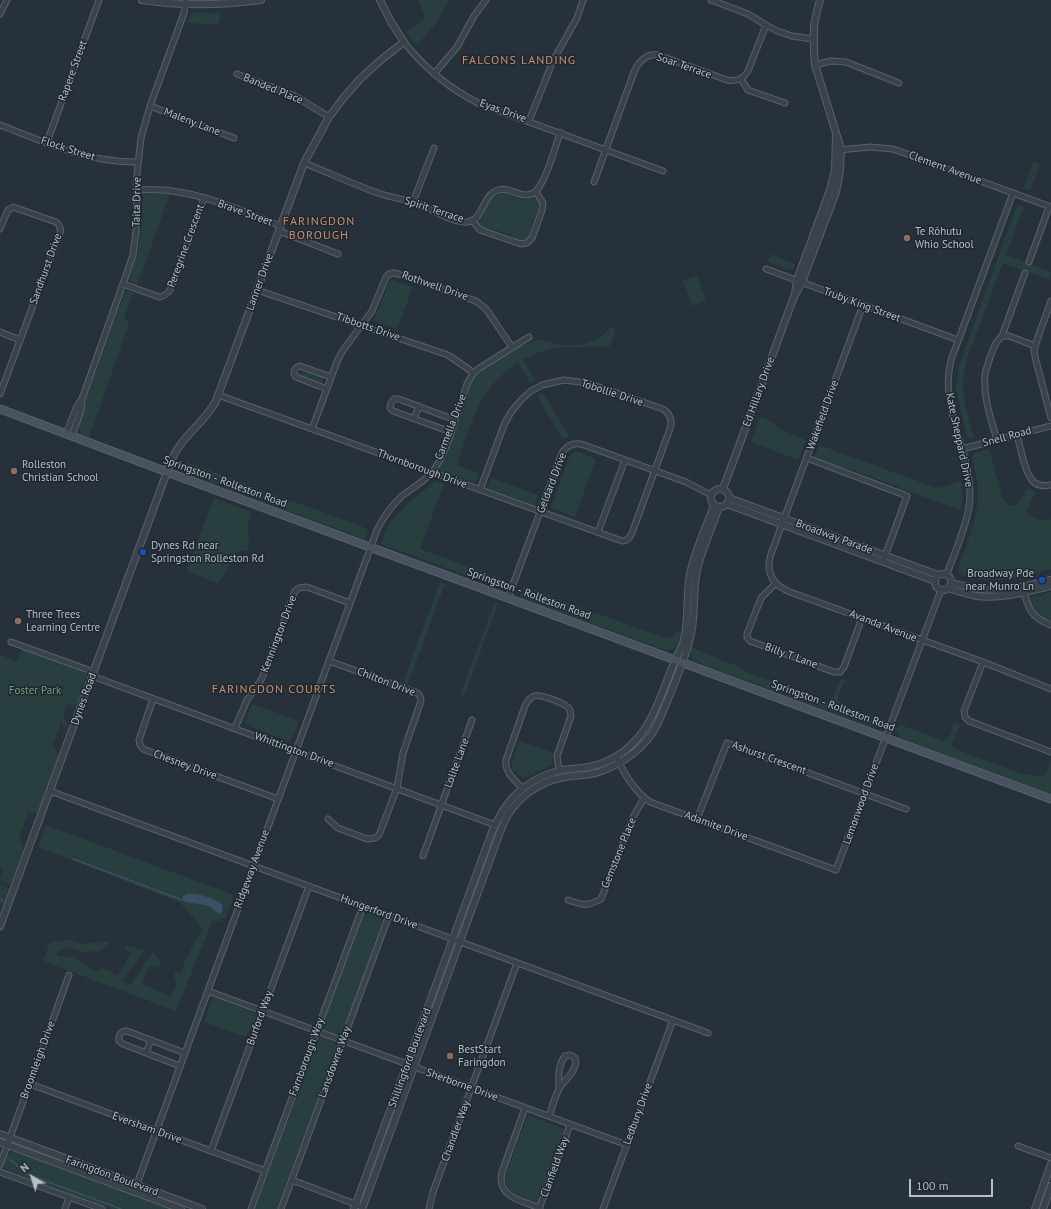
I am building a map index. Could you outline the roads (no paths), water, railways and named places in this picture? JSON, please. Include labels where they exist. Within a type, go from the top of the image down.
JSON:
[{"type":"main road","name":"Springston - Rolleston Road","points":[[0,409],[1051,798]]},
{"type":"street","points":[[0,13],[7,0]]},
{"type":"street","name":"Rapere Street","points":[[47,142],[99,0]]},
{"type":"street","points":[[142,0],[230,4],[261,0]]},
{"type":"street","name":"Eyas Drive","points":[[380,0],[391,22],[404,42],[434,74],[459,92],[480,104],[560,132],[663,171]]},
{"type":"street","points":[[434,74],[457,48],[474,16],[486,0]]},
{"type":"street","points":[[529,121],[553,61],[577,18],[583,0]]},
{"type":"street","points":[[711,0],[748,14],[766,25],[792,36],[813,39]]},
{"type":"street","name":"Ed Hillary Drive","points":[[723,489],[800,281],[830,190],[835,170],[838,150],[836,136],[815,65],[813,39],[820,0]]},
{"type":"street","name":"Taita Drive","points":[[69,435],[77,406],[82,399],[130,267],[135,242],[137,219],[138,162],[141,138],[150,106],[184,12],[185,2]]},
{"type":"street","points":[[766,25],[748,71],[741,79],[748,90],[785,103]]},
{"type":"street","name":"Lanner Drive","points":[[167,472],[179,446],[209,412],[218,395],[304,163],[329,117],[361,78],[404,42]]},
{"type":"street","name":"Soar Terrace","points":[[606,149],[637,66],[640,61],[648,56],[653,54],[658,55],[727,80],[732,81],[741,79]]},
{"type":"street","points":[[815,65],[831,61],[846,62],[899,83]]},
{"type":"street","name":"Banded Place","points":[[237,74],[295,96],[329,117]]},
{"type":"street","name":"Maleny Lane","points":[[150,106],[234,138]]},
{"type":"street","name":"Flock Street","points":[[0,125],[81,155],[114,161],[138,162]]},
{"type":"street","points":[[472,220],[479,229],[483,231],[521,244],[527,243],[532,238],[543,206],[541,199],[536,192],[542,184],[560,132]]},
{"type":"street","name":"Clement Avenue","points":[[838,150],[876,147],[894,149],[1050,207]]},
{"type":"street","points":[[413,202],[434,148]]},
{"type":"street","points":[[594,182],[606,149]]},
{"type":"street","name":"Spirit Terrace","points":[[304,163],[378,193],[413,202],[436,213],[465,222],[478,216],[487,198],[498,190],[510,190],[526,195],[536,192]]},
{"type":"street","name":"Brave Street","points":[[138,190],[167,191],[204,198],[338,254]]},
{"type":"street","name":"Kate Sheppard Drive","points":[[946,574],[963,529],[970,504],[968,473],[951,410],[948,389],[949,367],[1013,193]]},
{"type":"street","name":"Peregrine Crescent","points":[[124,284],[159,297],[168,293],[204,198]]},
{"type":"street","name":"Sandhurst Drive","points":[[0,229],[8,210],[13,207],[56,222],[60,227],[60,233],[0,394]]},
{"type":"street","points":[[1029,262],[1050,207]]},
{"type":"street","name":"Truby King Street","points":[[766,269],[958,340]]},
{"type":"street","name":"Rothwell Drive","points":[[312,429],[326,389],[341,354],[362,325],[374,305],[386,277],[393,272],[480,303],[490,314],[512,347]]},
{"type":"street","points":[[996,440],[985,394],[985,374],[996,341],[1002,336],[1025,272]]},
{"type":"street","name":"Tibbotts Drive","points":[[257,290],[448,355],[474,373]]},
{"type":"street","points":[[1051,301],[1035,346],[1036,361],[1051,418]]},
{"type":"street","name":"Wakefield Drive","points":[[783,521],[863,305]]},
{"type":"street","points":[[0,332],[20,340]]},
{"type":"street","points":[[1002,336],[1009,336],[1035,346]]},
{"type":"street","points":[[474,373],[529,337]]},
{"type":"street","points":[[326,389],[296,377],[294,370],[300,366],[331,377]]},
{"type":"street","name":"Carmella Drive","points":[[371,547],[377,530],[388,512],[402,496],[422,482],[432,472],[443,454],[468,384],[474,373]]},
{"type":"street","name":"Tobollie Drive","points":[[480,490],[504,426],[511,412],[522,399],[531,391],[542,385],[557,381],[579,381],[594,384],[666,411],[671,418],[671,426],[632,533],[625,541]]},
{"type":"street","name":"Thornborough Drive","points":[[218,395],[540,512],[625,541]]},
{"type":"street","points":[[451,432],[393,411],[390,408],[391,403],[394,400],[399,399],[455,420]]},
{"type":"street","points":[[414,419],[419,406]]},
{"type":"street","name":"Snell Road","points":[[962,449],[1051,426]]},
{"type":"street","points":[[1017,435],[1028,477],[1038,485],[1044,487],[1051,486]]},
{"type":"street","name":"Geldard Drive","points":[[508,598],[562,453],[567,447],[574,444],[581,444],[686,482],[711,495]]},
{"type":"street","points":[[807,458],[907,496],[884,559]]},
{"type":"street","points":[[598,532],[625,460]]},
{"type":"street","name":"Dynes Road","points":[[0,926],[167,472]]},
{"type":"street","points":[[717,489],[723,489],[728,492],[728,501],[722,507],[716,506],[711,500],[711,495],[712,492],[717,489]]},
{"type":"street","name":"Broadway Parade","points":[[728,501],[937,578]]},
{"type":"street","points":[[675,660],[684,642],[692,565],[716,506]]},
{"type":"street","points":[[683,663],[689,644],[692,627],[694,588],[697,571],[716,506]]},
{"type":"street","points":[[776,583],[770,575],[768,565],[770,554],[783,521]]},
{"type":"street","name":"Ridgeway Avenue","points":[[134,1192],[371,547]]},
{"type":"street","points":[[941,590],[936,586],[937,578],[942,573],[950,577],[950,586]]},
{"type":"street","points":[[1023,590],[1051,580]]},
{"type":"street","name":"Avanda Avenue","points":[[776,583],[790,592],[983,662],[1051,689]]},
{"type":"street","name":"Billy T Lane","points":[[776,583],[761,598],[747,634],[748,639],[750,640],[834,672],[840,672],[844,667],[862,618]]},
{"type":"street","points":[[941,590],[945,590],[950,586],[987,590],[1023,590],[1051,586]]},
{"type":"street","name":"Kennington Drive","points":[[235,728],[246,700],[261,680],[295,591],[302,587],[308,587],[350,603]]},
{"type":"street","points":[[886,738],[941,590]]},
{"type":"street","points":[[1023,590],[1029,609],[1032,613],[1040,621],[1051,625]]},
{"type":"street","name":"Whittington Drive","points":[[11,642],[153,699],[495,825]]},
{"type":"street","name":"Shillingford Boulevard","points":[[355,1207],[495,825],[502,811],[522,788],[540,778],[559,770],[583,768],[596,765],[616,756],[633,744],[644,732],[652,718],[675,660]]},
{"type":"street","name":"Chilton Drive","points":[[329,661],[415,692],[421,697],[422,701],[420,708],[403,753],[397,788]]},
{"type":"street","points":[[983,662],[964,711],[965,717],[968,721],[1051,752]]},
{"type":"street","name":"Shillingford Boulevard","points":[[362,1208],[500,832],[508,814],[520,800],[536,787],[544,783],[560,778],[599,772],[619,763],[637,750],[650,735],[659,720],[683,663]]},
{"type":"street","points":[[522,788],[507,771],[505,765],[525,706],[528,700],[533,696],[538,696],[561,703],[567,706],[570,710],[571,716],[557,756],[559,770]]},
{"type":"street","name":"Chesney Drive","points":[[153,699],[139,740],[143,749],[278,799]]},
{"type":"street","name":"Lolite Lane","points":[[423,856],[472,720]]},
{"type":"street","name":"Lemonwood Drive","points":[[836,870],[886,738]]},
{"type":"street","name":"Ashurst Crescent","points":[[697,819],[727,743],[865,794]]},
{"type":"street","name":"Adamite Drive","points":[[616,756],[632,785],[644,798],[650,802],[836,870]]},
{"type":"street","points":[[328,819],[338,828],[367,839],[375,838],[382,830],[397,788]]},
{"type":"street","name":"Hungerford Drive","points":[[50,791],[708,1033]]},
{"type":"street","points":[[865,794],[906,810]]},
{"type":"street","name":"Gemstone Place","points":[[568,900],[583,905],[592,904],[601,899],[633,817],[644,798]]},
{"type":"street","name":"Burford Way","points":[[211,1151],[309,886]]},
{"type":"street","name":"Farnborough Way","points":[[251,1209],[363,906]]},
{"type":"street","points":[[465,907],[472,910]]},
{"type":"street","name":"Lansdowne Way","points":[[281,1209],[389,915]]},
{"type":"street","name":"Chandler Way","points":[[429,1209],[433,1192],[518,963]]},
{"type":"street","name":"Broomleigh Drive","points":[[0,1165],[69,975]]},
{"type":"street","name":"Sherborne Drive","points":[[208,991],[627,1145]]},
{"type":"street","name":"Ledbury Drive","points":[[603,1209],[673,1020]]},
{"type":"street","points":[[180,1066],[123,1044],[119,1041],[119,1035],[122,1032],[127,1031],[185,1053]]},
{"type":"street","points":[[146,1053],[151,1040]]},
{"type":"street","points":[[549,1116],[559,1088],[571,1073],[575,1064],[575,1058],[570,1055],[565,1056],[560,1065],[558,1081],[559,1088]]},
{"type":"street","name":"Eversham Drive","points":[[30,1084],[265,1171]]},
{"type":"street","points":[[525,1108],[502,1172],[501,1181],[508,1195],[539,1208]]},
{"type":"street","name":"Clanfield Way","points":[[539,1208],[570,1125]]},
{"type":"street","name":"Faringdon Boulevard","points":[[0,1134],[202,1209]]},
{"type":"street","name":"Faringdon Boulevard","points":[[0,1142],[181,1209]]},
{"type":"street","points":[[1018,1146],[1051,1158]]},
{"type":"street","points":[[1035,1209],[1051,1164]]},
{"type":"street","points":[[0,1172],[102,1209]]},
{"type":"street","points":[[292,1180],[355,1207],[362,1208]]},
{"type":"street","points":[[1042,1209],[1051,1186]]},
{"type":"street","points":[[64,1209],[69,1197]]},
{"type":"water","points":[[187,894],[201,895],[222,904],[222,912],[220,914],[211,907],[186,902],[183,900],[183,896]]},
{"type":"waterway","points":[[73,859],[183,900]]},
{"type":"waterway","points":[[10,1160],[15,1163],[24,1173],[121,1209]]},
{"type":"place","name":"Te Rōhutu Whio School","points":[[907,238]]},
{"type":"place","name":"Rolleston Christian School","points":[[14,471]]},
{"type":"place","name":"Dynes Rd near Springston Rolleston Rd","points":[[143,552]]},
{"type":"place","name":"Broadway Pde near Munro Ln","points":[[1042,580]]},
{"type":"place","name":"Three Trees Learning Centre","points":[[18,621]]},
{"type":"place","name":"BestStart Faringdon","points":[[450,1056]]},
{"type":"district","name":"FALCONS LANDING","points":[[519,61]]},
{"type":"district","name":"FARINGDON BOROUGH","points":[[319,229]]},
{"type":"district","name":"FARINGDON COURTS","points":[[274,690]]},
{"type":"park label","name":"Foster Park","points":[[35,691]]}]
